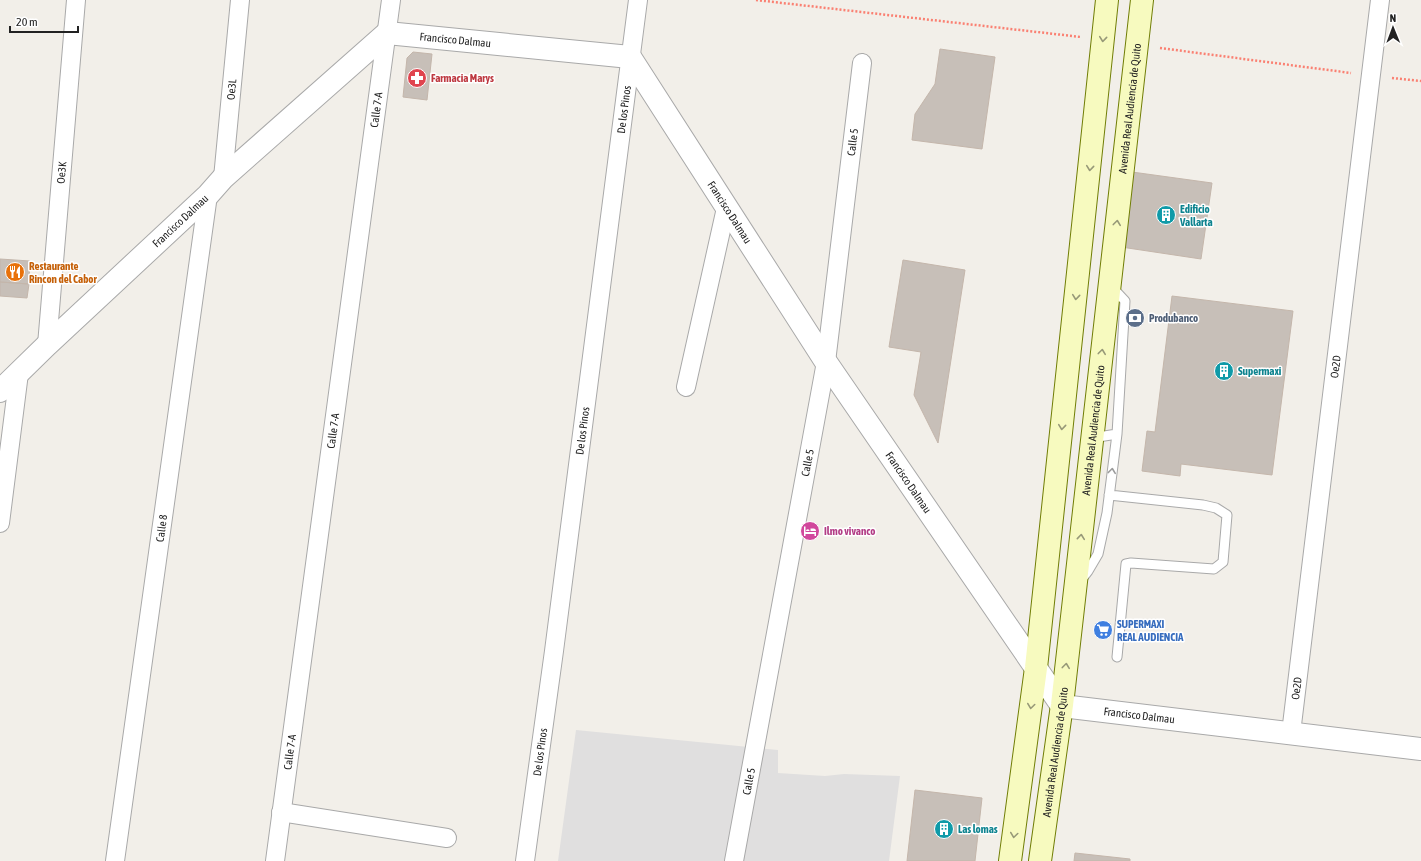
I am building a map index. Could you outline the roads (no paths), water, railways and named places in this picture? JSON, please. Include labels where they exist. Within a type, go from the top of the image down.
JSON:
[{"type":"main road","points":[[1010,861],[1036,668],[1108,0]]},
{"type":"main road","name":"Avenida Real Audiencia de Quito","points":[[1040,861],[1062,705],[1142,0]]},
{"type":"street","name":"Oe3K","points":[[47,345],[76,0]]},
{"type":"street","name":"Oe3L","points":[[223,178],[240,0]]},
{"type":"street","name":"Calle 7-A","points":[[275,861],[391,0]]},
{"type":"street","name":"De los Pinos","points":[[525,861],[554,651],[638,0]]},
{"type":"street","name":"Oe2D","points":[[1290,733],[1380,0]]},
{"type":"street","name":"Francisco Dalmau","points":[[0,391],[47,345],[208,195],[223,178],[387,33],[630,57],[826,362],[1062,705],[1421,749]]},
{"type":"street","name":"Calle 5","points":[[734,861],[826,362],[862,63]]},
{"type":"street","name":"Calle 8","points":[[115,861],[208,195]]},
{"type":"street","points":[[686,387],[726,208]]},
{"type":"street","points":[[0,522],[19,373]]},
{"type":"street","points":[[281,812],[447,838]]},
{"type":"lane","points":[[1075,585],[1088,571],[1098,554],[1109,496],[1117,434],[1125,301],[1110,285]]},
{"type":"lane","points":[[1092,438],[1117,434]]},
{"type":"lane","points":[[1109,496],[1203,505],[1216,508],[1227,515],[1223,562],[1214,569],[1131,563],[1126,564],[1117,657]]},
{"type":"place","name":"Farmacia Marys","points":[[417,78]]},
{"type":"place","name":"Edificio Vallarta","points":[[1166,215]]},
{"type":"place","name":"Restaurante Rincon del Cabor","points":[[15,272]]},
{"type":"place","name":"Produbanco","points":[[1135,318]]},
{"type":"place","name":"Supermaxi","points":[[1224,371]]},
{"type":"place","name":"Ilmo vivanco","points":[[810,531]]},
{"type":"place","name":"SUPERMAXI REAL AUDIENCIA","points":[[1103,630]]},
{"type":"place","name":"Las lomas","points":[[944,829]]}]
